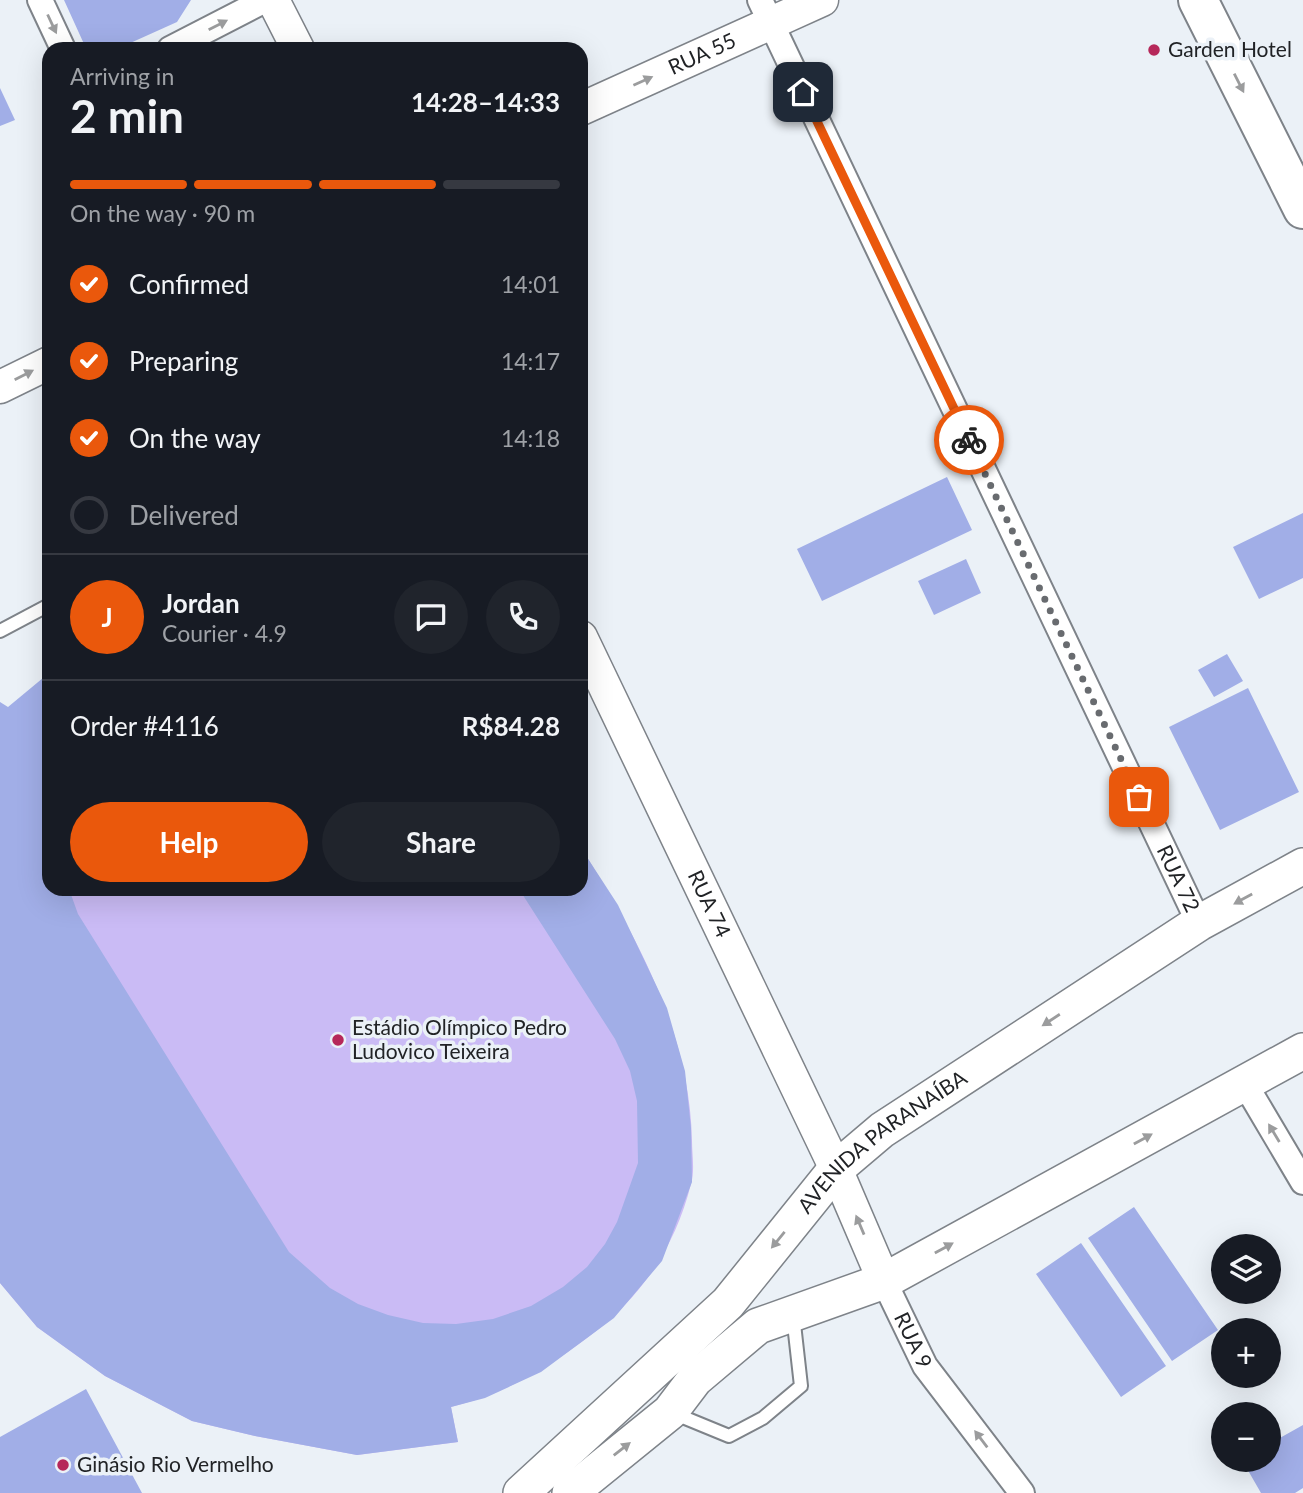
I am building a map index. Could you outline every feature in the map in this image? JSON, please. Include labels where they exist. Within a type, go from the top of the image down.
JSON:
[{"type":"main road","points":[[1198,0],[1303,209]]},
{"type":"main road","name":"AVENIDA PARANAÍBA","points":[[522,1493],[728,1303],[836,1169],[882,1130],[1199,923],[1303,866]]},
{"type":"main road","points":[[570,1493],[670,1412],[695,1379],[758,1326],[792,1311],[837,1300],[884,1281],[1303,1051]]},
{"type":"street","points":[[40,0],[60,42]]},
{"type":"street","points":[[184,42],[265,0]]},
{"type":"street","points":[[274,0],[295,42]]},
{"type":"street","name":"RUA 55","points":[[588,105],[765,12],[822,0]]},
{"type":"street","name":"RUA 72","points":[[765,12],[1199,923]]},
{"type":"street","points":[[0,387],[42,366]]},
{"type":"street","name":"RUA 74","points":[[588,652],[836,1169]]},
{"type":"street","points":[[1245,1084],[1303,1182]]},
{"type":"street","name":"RUA 9","points":[[836,1169],[884,1281],[925,1366],[1022,1493]]},
{"type":"lane","points":[[0,631],[42,609]]},
{"type":"lane","points":[[670,1412],[729,1436],[763,1418],[801,1386],[792,1311]]},
{"type":"shaded area","name":"Estádio Olímpico Pedro Ludovico Teixeira","points":[[0,702],[42,862],[42,896],[588,896],[588,859],[641,952],[671,1025],[689,1101],[693,1162],[691,1184],[665,1251],[639,1289],[606,1323],[555,1361],[506,1388],[451,1407],[458,1442],[357,1455],[192,1421],[105,1376],[37,1327],[0,1283]]},
{"type":"building","points":[[64,0],[191,0],[177,22],[133,42],[83,42]]},
{"type":"building","points":[[0,88],[15,120],[0,126]]},
{"type":"building","points":[[947,477],[972,530],[822,601],[797,549]]},
{"type":"building","points":[[1303,513],[1303,578],[1259,599],[1233,547]]},
{"type":"building","points":[[966,559],[981,593],[934,615],[918,581]]},
{"type":"building","points":[[1227,654],[1243,681],[1214,697],[1198,670]]},
{"type":"building","points":[[42,679],[42,896],[72,896],[78,914],[289,1252],[330,1288],[358,1304],[388,1315],[423,1323],[456,1324],[493,1319],[531,1306],[563,1287],[587,1267],[605,1244],[617,1222],[638,1163],[637,1101],[630,1071],[615,1039],[523,896],[588,896],[588,859],[618,905],[667,1008],[685,1071],[691,1128],[692,1182],[662,1261],[614,1318],[541,1372],[485,1398],[451,1407],[458,1442],[357,1455],[192,1421],[105,1376],[37,1327],[0,1283],[0,702],[8,707]]},
{"type":"building","points":[[1248,688],[1299,792],[1220,830],[1169,727]]},
{"type":"building","points":[[1134,1207],[1211,1320],[1211,1335],[1172,1361],[1088,1238]]},
{"type":"building","points":[[1081,1243],[1166,1366],[1121,1397],[1036,1274]]},
{"type":"building","name":"Ginásio Rio Vermelho","points":[[86,1389],[142,1493],[0,1493],[0,1437]]},
{"type":"building","points":[[1303,1425],[1303,1488],[1295,1493],[1261,1493],[1249,1472],[1281,1472],[1281,1437]]},
{"type":"way so far","points":[[969,440],[1139,797]]},
{"type":"place","name":"Garden Hotel","points":[[1154,50]]},
{"type":"place","name":"Estádio Olímpico Pedro Ludovico Teixeira","points":[[338,1040]]},
{"type":"place","name":"Ginásio Rio Vermelho","points":[[63,1465]]},
{"type":"route","points":[[803,92],[969,440]]}]
